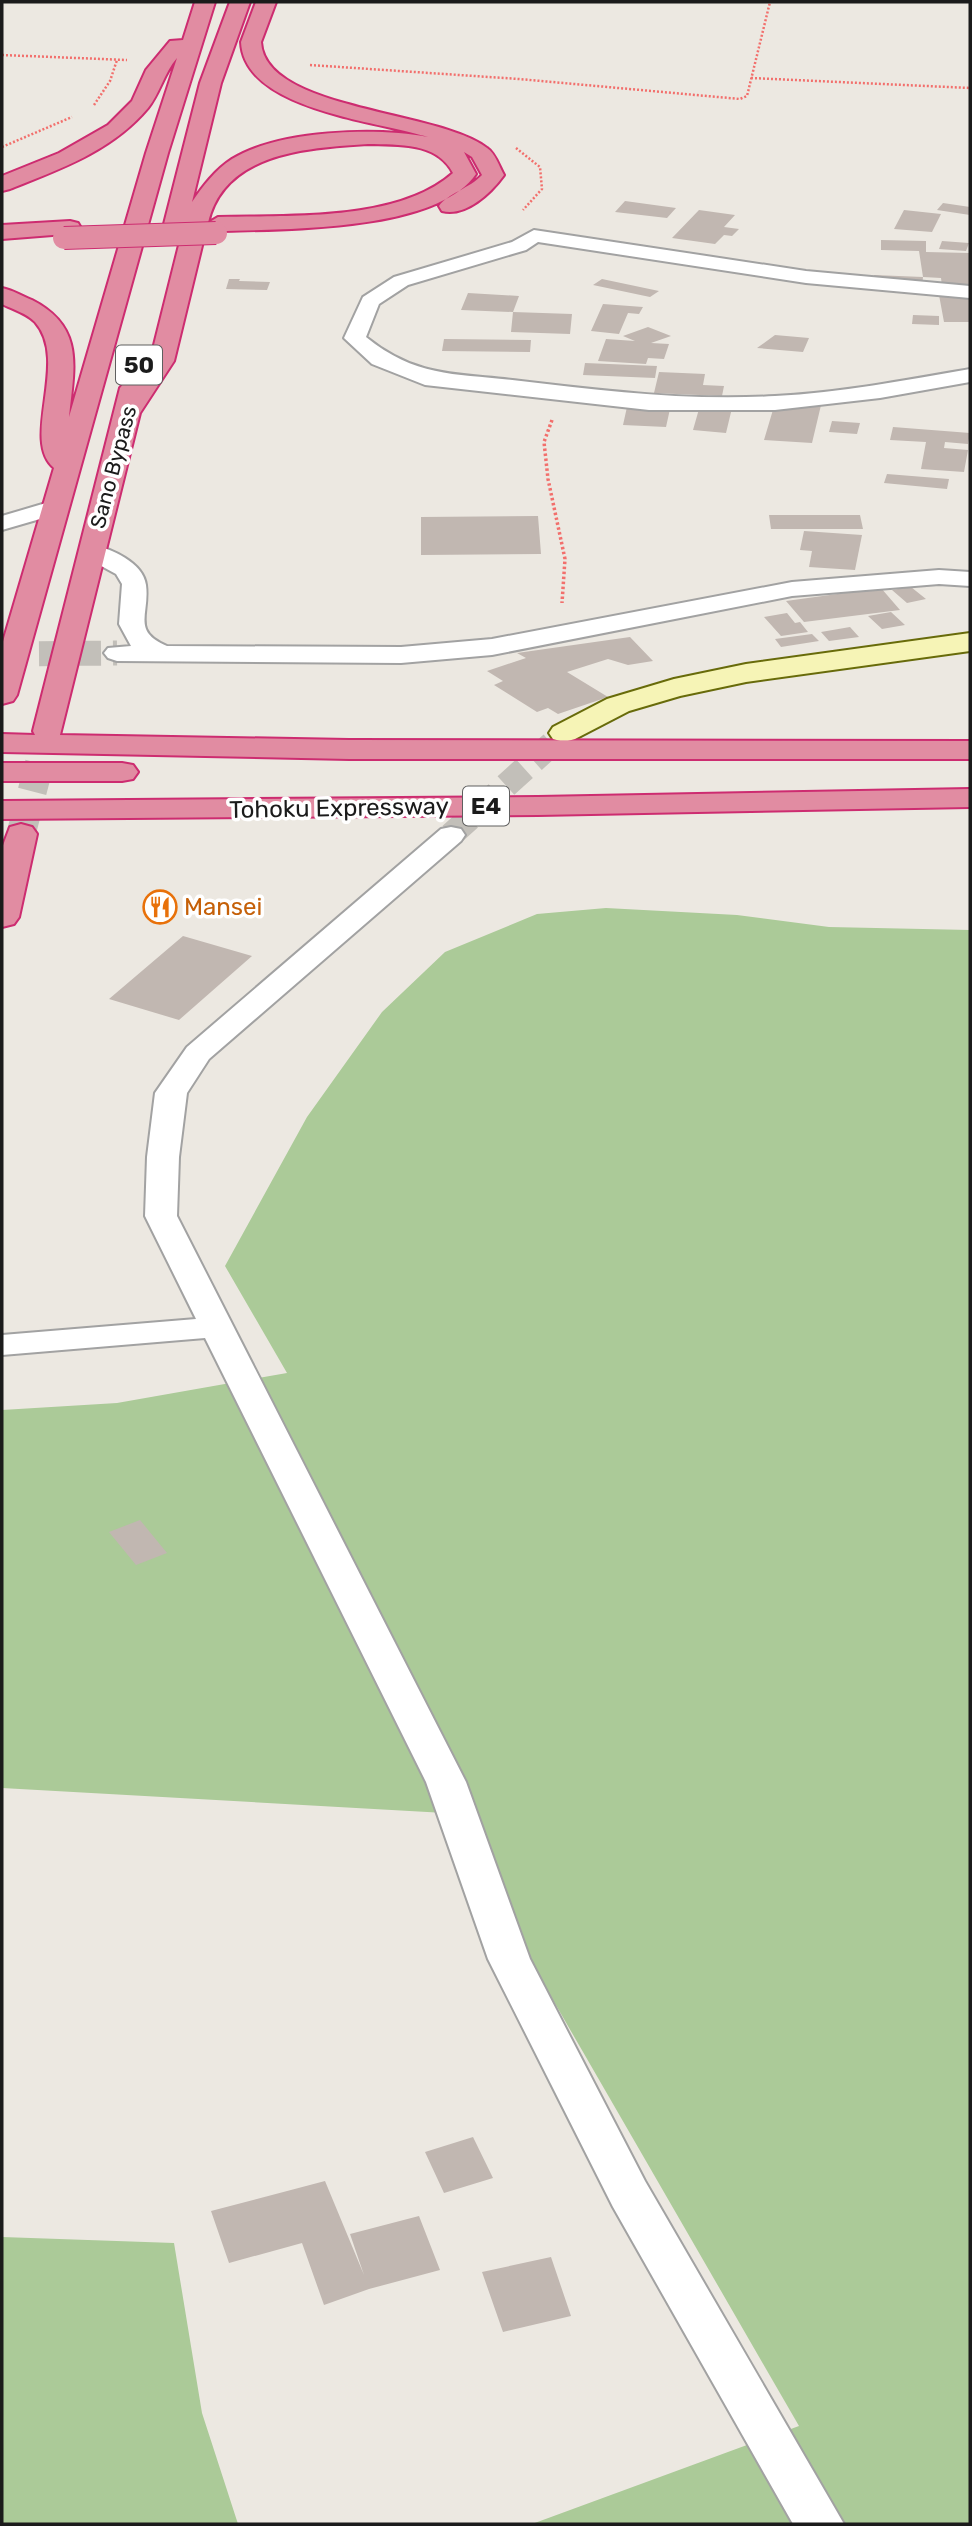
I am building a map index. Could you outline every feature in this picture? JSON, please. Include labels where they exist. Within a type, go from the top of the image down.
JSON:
[{"type":"highway","name":"Sano Bypass","points":[[48,731],[91,551],[195,151],[207,94],[240,2]]},
{"type":"highway","points":[[2,232],[323,229],[414,215],[452,205],[473,195],[493,175],[492,166],[486,157],[457,140],[431,130],[331,106],[300,96],[275,83],[259,69],[252,57],[250,43],[266,2]]},
{"type":"highway","name":"Sano Bypass","points":[[2,695],[201,11]]},
{"type":"highway","points":[[2,184],[67,158],[116,130],[136,109],[156,70],[201,11]]},
{"type":"highway","points":[[127,413],[162,361],[200,207],[213,184],[234,167],[249,158],[296,143],[355,136],[423,143],[449,152],[464,166],[465,174],[458,183],[432,198],[411,205],[319,220],[217,229]]},
{"type":"highway","points":[[2,241],[67,233]]},
{"type":"highway","points":[[2,295],[42,315],[51,325],[61,348],[54,432],[64,478]]},
{"type":"highway","points":[[2,743],[238,749],[835,747],[970,750]]},
{"type":"highway","name":"Tohoku Expressway","points":[[2,772],[527,769],[970,761]]},
{"type":"highway","name":"Tohoku Expressway","points":[[11,822],[525,806],[970,798]]},
{"type":"highway","points":[[2,917],[11,822]]},
{"type":"street","points":[[970,292],[899,289],[772,274],[681,257],[534,236],[519,246],[401,281],[370,301],[355,338],[380,359],[425,378],[649,403],[775,402],[880,391],[970,376]]},
{"type":"street","points":[[2,523],[56,507]]},
{"type":"street","points":[[91,551],[126,569],[134,584],[131,624],[143,645],[163,653]]},
{"type":"street","points":[[117,653],[401,655],[492,647],[792,589],[939,576],[970,579]]},
{"type":"street","points":[[564,733],[618,705],[674,688],[746,673],[970,642]]},
{"type":"street","points":[[451,835],[198,1053],[171,1093],[163,1157],[161,1216],[446,1782],[509,1959],[629,2194],[819,2524]]},
{"type":"street","points":[[2,1345],[218,1327]]},
{"type":"path","points":[[311,73],[305,65],[519,79],[729,99],[747,96],[769,2]]},
{"type":"path","points":[[2,55],[138,61]]},
{"type":"path","points":[[89,111],[110,81],[117,60]]},
{"type":"path","points":[[751,78],[970,88]]},
{"type":"path","points":[[2,147],[77,116]]},
{"type":"path","points":[[512,146],[540,167],[542,190],[505,225],[507,231],[534,236]]},
{"type":"path","points":[[543,638],[562,602],[565,559],[548,479],[544,442],[562,392]]},
{"type":"green space","points":[[606,908],[737,915],[829,927],[970,930],[970,2524],[532,2524],[799,2426],[445,1813],[2,1788],[2,1410],[117,1403],[287,1373],[225,1266],[307,1117],[382,1012],[445,952],[537,914]]},
{"type":"green space","points":[[2,2237],[174,2243],[202,2413],[238,2524],[2,2524]]},
{"type":"building","points":[[625,201],[676,208],[667,218],[615,212]]},
{"type":"building","points":[[943,203],[970,207],[970,215],[937,210]]},
{"type":"building","points":[[699,210],[735,215],[724,227],[739,229],[732,236],[724,235],[715,244],[672,238]]},
{"type":"building","points":[[904,210],[941,214],[932,232],[894,229]]},
{"type":"building","points":[[881,240],[926,241],[926,252],[969,253],[970,287],[942,286],[941,278],[923,277],[919,251],[881,250]]},
{"type":"building","points":[[942,241],[969,243],[966,251],[939,249]]},
{"type":"building","points":[[874,275],[923,277],[922,287],[873,285]]},
{"type":"building","points":[[229,279],[270,282],[267,290],[226,289]]},
{"type":"building","points":[[602,279],[659,291],[650,297],[593,285]]},
{"type":"building","points":[[468,293],[519,296],[513,312],[461,310]]},
{"type":"building","points":[[939,295],[970,296],[970,322],[944,322]]},
{"type":"building","points":[[603,304],[643,307],[639,314],[628,313],[619,334],[591,331]]},
{"type":"building","points":[[513,312],[572,314],[570,334],[511,332]]},
{"type":"building","points":[[913,315],[939,316],[939,325],[912,324]]},
{"type":"building","points":[[648,327],[671,336],[651,343],[669,344],[664,359],[648,358],[646,364],[598,361],[606,339],[635,341],[623,336]]},
{"type":"building","points":[[775,335],[809,338],[803,352],[757,348]]},
{"type":"building","points":[[444,339],[531,340],[530,352],[442,351]]},
{"type":"building","points":[[585,363],[657,366],[655,378],[583,375]]},
{"type":"building","points":[[659,372],[705,374],[703,385],[724,386],[722,396],[654,393]]},
{"type":"building","points":[[822,401],[812,443],[764,440],[775,403]]},
{"type":"building","points":[[627,407],[670,409],[666,427],[623,425]]},
{"type":"building","points":[[732,408],[726,433],[693,430],[699,409]]},
{"type":"building","points":[[832,421],[860,423],[857,434],[829,432]]},
{"type":"building","points":[[893,427],[970,433],[968,444],[945,442],[944,448],[968,450],[964,472],[921,469],[926,442],[890,440]]},
{"type":"building","points":[[887,474],[949,479],[947,489],[884,483]]},
{"type":"building","points":[[769,515],[860,515],[863,529],[771,529]]},
{"type":"building","points":[[538,516],[541,554],[421,555],[421,517]]},
{"type":"building","points":[[804,531],[862,535],[855,570],[809,567],[812,551],[800,550]]},
{"type":"building","points":[[911,587],[926,599],[907,603],[892,590]]},
{"type":"building","points":[[881,588],[900,610],[804,622],[786,601]]},
{"type":"building","points":[[891,612],[905,625],[882,629],[868,616]]},
{"type":"building","points":[[787,613],[808,632],[781,636],[764,617]]},
{"type":"building","points":[[850,627],[859,637],[829,641],[821,632]]},
{"type":"building","points":[[812,634],[819,641],[781,647],[775,639]]},
{"type":"building","points":[[630,637],[653,661],[628,665],[608,659],[567,672],[608,697],[558,714],[548,708],[537,712],[494,685],[503,681],[487,671],[526,658],[517,653]]},
{"type":"building","points":[[183,936],[252,956],[179,1020],[109,999]]},
{"type":"building","points":[[140,1520],[167,1553],[136,1565],[109,1532]]},
{"type":"building","points":[[473,2137],[493,2178],[444,2193],[425,2152]]},
{"type":"building","points":[[325,2181],[364,2275],[350,2234],[419,2216],[440,2270],[369,2289],[324,2305],[302,2243],[229,2263],[211,2211]]},
{"type":"building","points":[[551,2257],[571,2316],[503,2332],[482,2272]]},
{"type":"tunnel","points":[[2,654],[117,653]]},
{"type":"tunnel","points":[[21,834],[48,731]]},
{"type":"tunnel","points":[[451,835],[564,733]]},
{"type":"place","name":"Mansei","points":[[160,907]]}]
